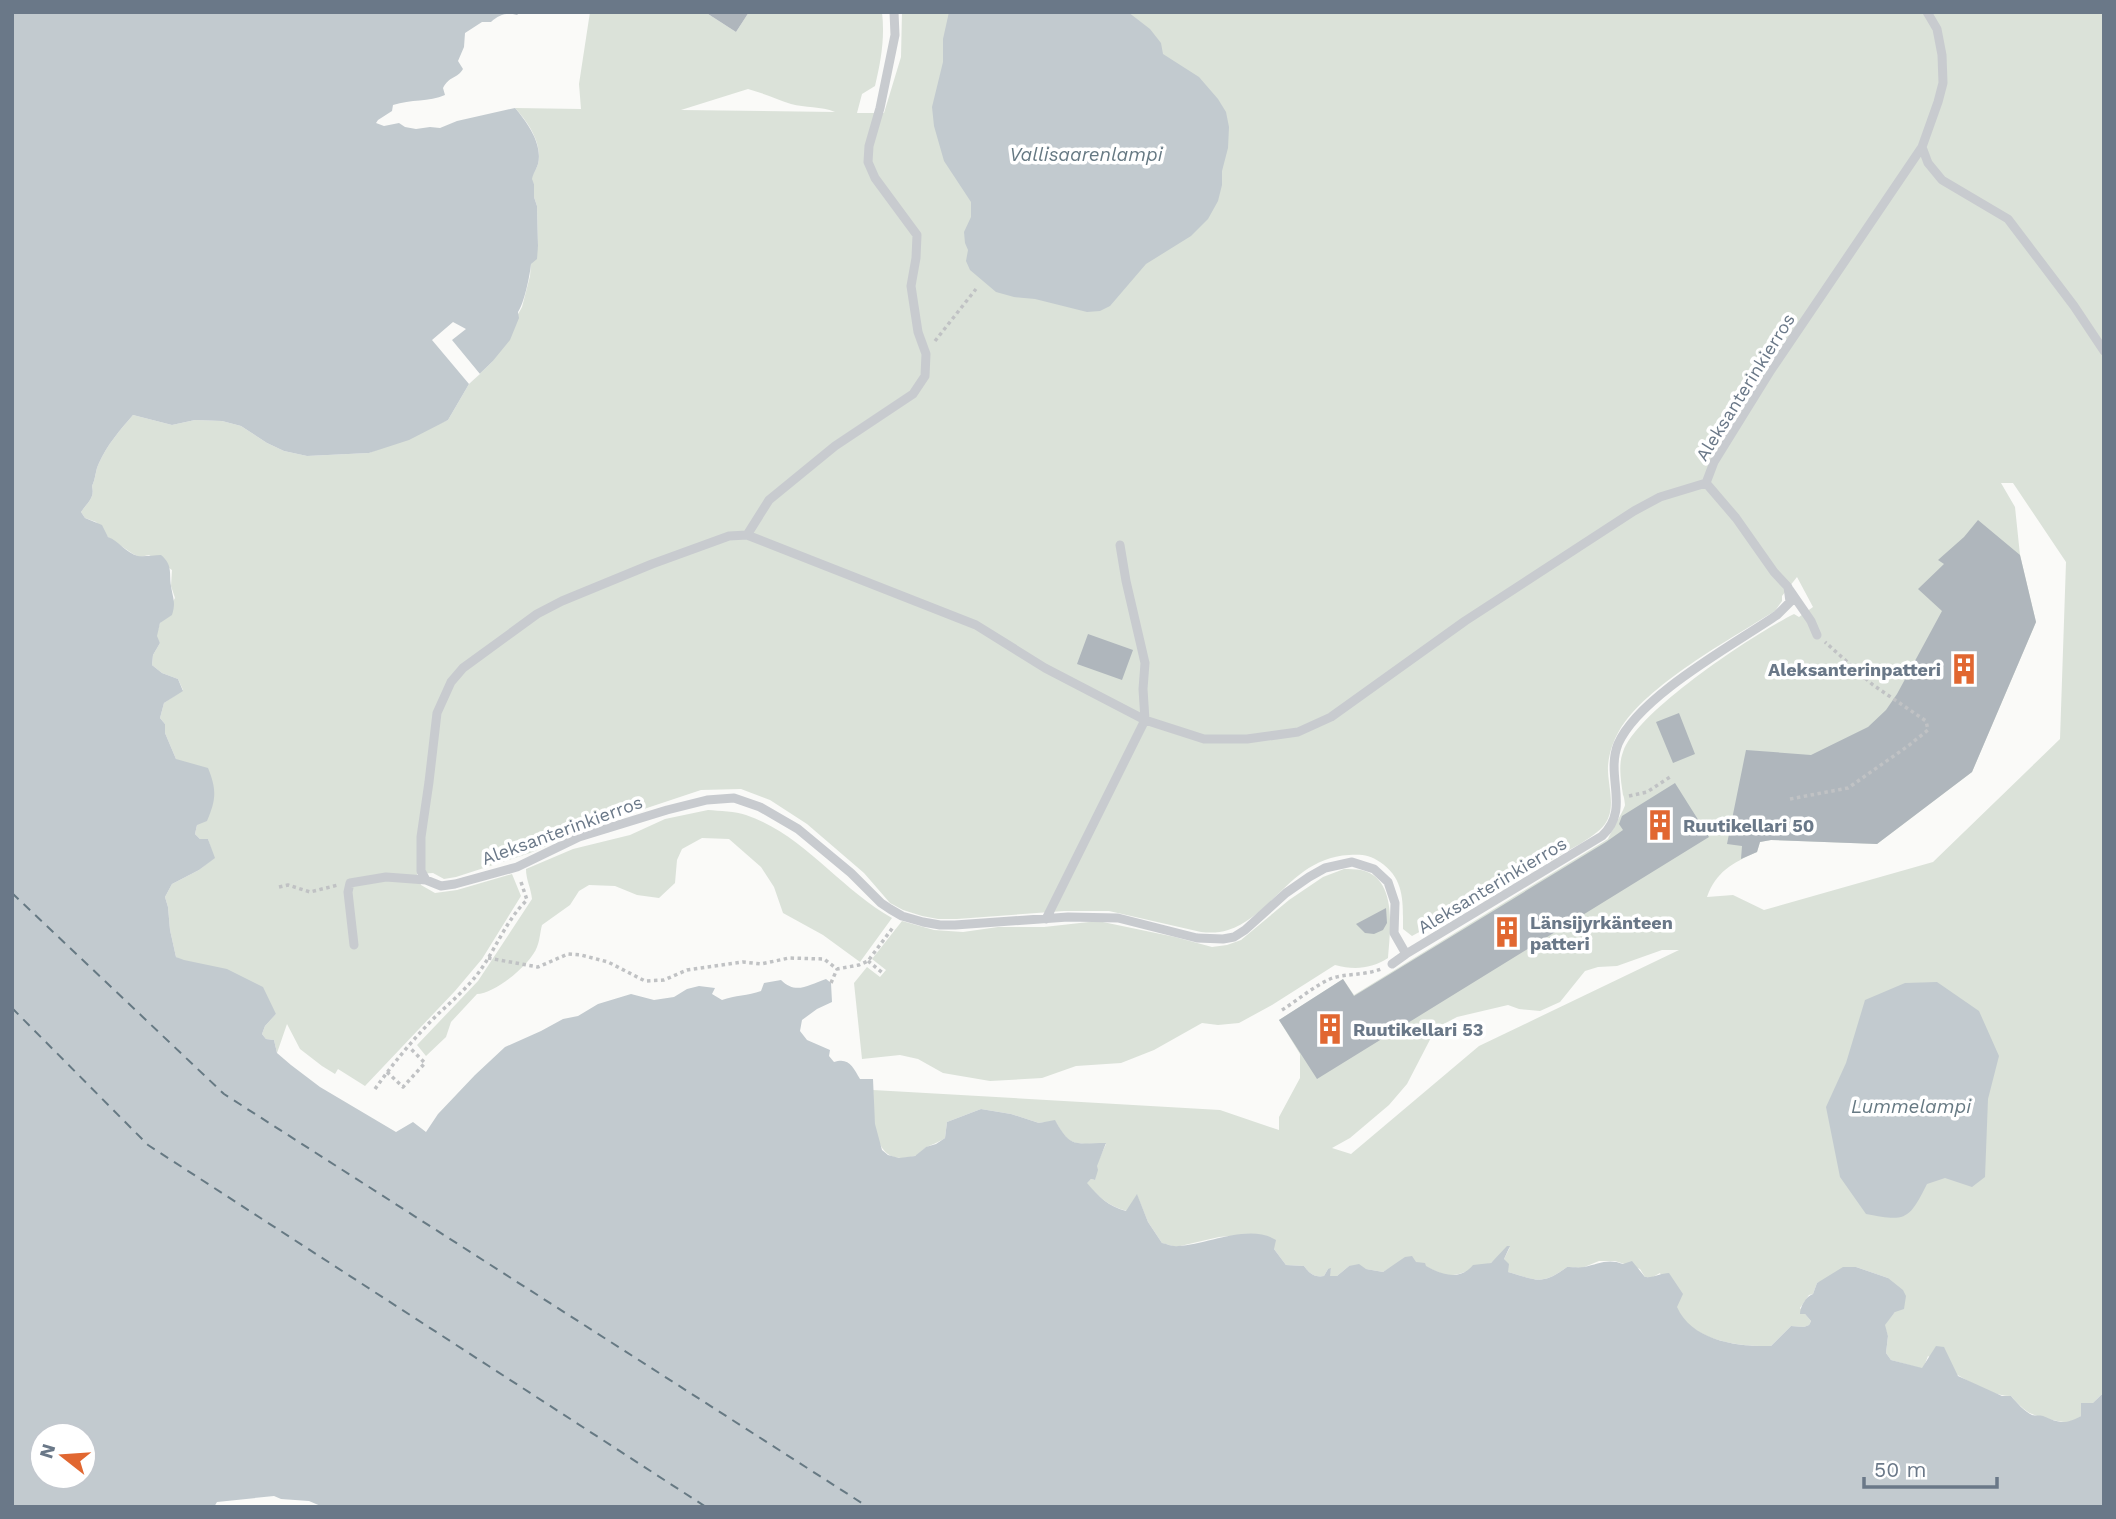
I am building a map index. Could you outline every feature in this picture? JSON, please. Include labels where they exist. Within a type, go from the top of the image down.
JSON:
[{"type":"lane","points":[[747,536],[769,500],[835,446],[914,394],[925,376],[926,354],[918,332],[911,286],[917,235],[875,178],[868,162],[869,146],[895,35],[894,12]]},
{"type":"lane","name":"Aleksanterinkierros","points":[[1392,964],[1602,836],[1610,828],[1617,812],[1614,767],[1623,734],[1667,688],[1785,609],[1790,602],[1788,587],[1706,483],[1714,462],[1771,370],[1922,147],[1942,83],[1942,55],[1937,29],[1927,12]]},
{"type":"lane","points":[[1922,147],[1928,163],[1942,180],[2008,219],[2074,306],[2104,351]]},
{"type":"lane","points":[[426,880],[421,871],[421,837],[437,713],[451,682],[463,668],[537,614],[562,601],[729,536],[747,536],[976,625],[1045,668],[1146,720],[1203,739],[1247,739],[1298,732],[1331,716],[1465,621],[1634,511],[1660,497],[1706,483]]},
{"type":"lane","points":[[1046,919],[1146,720],[1143,689],[1145,663],[1120,545]]},
{"type":"lane","points":[[1788,587],[1818,635]]},
{"type":"lane","name":"Aleksanterinkierros","points":[[350,883],[386,877],[426,880],[441,886],[455,884],[517,867],[579,838],[614,827],[707,800],[734,798],[760,807],[798,829],[851,873],[881,903],[902,916],[940,925],[1068,917],[1118,918],[1197,938],[1223,940],[1245,930],[1286,893],[1309,877],[1325,868],[1352,862],[1374,869],[1388,882],[1395,903],[1394,933],[1406,954]]},
{"type":"lane","points":[[350,883],[348,892],[354,945]]},
{"type":"path","points":[[926,354],[976,289]]},
{"type":"path","points":[[1790,799],[1848,788],[1928,730],[1926,721],[1873,685],[1818,635]]},
{"type":"path","points":[[1617,797],[1647,792],[1670,777]]},
{"type":"path","points":[[375,1089],[436,1016],[468,986],[527,900],[517,867]]},
{"type":"path","points":[[279,887],[288,886],[310,892],[350,883]]},
{"type":"path","points":[[837,969],[867,961],[902,916]]},
{"type":"path","points":[[488,958],[538,967],[568,954],[581,955],[608,962],[645,981],[664,980],[687,970],[743,962],[761,964],[789,958],[824,959],[837,969]]},
{"type":"path","points":[[867,961],[884,974]]},
{"type":"path","points":[[1282,1010],[1330,979],[1370,973],[1392,964]]},
{"type":"path","points":[[831,983],[837,969]]},
{"type":"path","points":[[387,1072],[403,1087],[425,1063],[409,1047]]},
{"type":"shaded area","points":[[590,12],[705,12],[736,32],[749,12],[882,12],[882,49],[875,86],[862,94],[857,113],[884,113],[901,57],[902,12],[2104,12],[2104,1395],[2075,1420],[2062,1422],[2031,1414],[2011,1396],[1980,1387],[1928,1356],[1923,1369],[1891,1360],[1886,1353],[1888,1336],[1884,1325],[1895,1312],[1888,1278],[1856,1267],[1817,1283],[1813,1294],[1809,1295],[1800,1308],[1811,1321],[1809,1325],[1791,1326],[1771,1346],[1735,1344],[1711,1338],[1690,1326],[1679,1314],[1660,1273],[1651,1278],[1645,1277],[1640,1269],[1615,1261],[1599,1261],[1582,1268],[1567,1267],[1551,1277],[1538,1280],[1508,1272],[1504,1259],[1510,1247],[1491,1263],[1447,1276],[1415,1262],[1391,1267],[1383,1272],[1349,1266],[1337,1276],[1329,1276],[1331,1269],[1328,1269],[1324,1276],[1318,1276],[1304,1266],[1286,1265],[1274,1249],[1241,1235],[1176,1247],[1162,1243],[1148,1222],[1137,1195],[1127,1211],[1104,1200],[1086,1183],[1091,1179],[1095,1180],[1096,1166],[1106,1144],[1075,1143],[1065,1136],[1055,1121],[1039,1123],[1011,1114],[981,1109],[947,1122],[945,1138],[914,1156],[891,1156],[879,1142],[874,1121],[873,1090],[1220,1110],[1279,1130],[1279,1117],[1300,1078],[1300,1054],[1279,1020],[1343,979],[1354,995],[1608,839],[1625,805],[1621,762],[1623,752],[1633,735],[1650,716],[1699,675],[1752,638],[1794,614],[1799,617],[1813,607],[1797,577],[1782,596],[1782,601],[1775,611],[1668,680],[1632,714],[1619,731],[1610,752],[1610,810],[1609,817],[1600,830],[1580,844],[1412,936],[1403,929],[1401,892],[1394,876],[1376,860],[1358,855],[1329,858],[1313,866],[1244,923],[1218,932],[1201,932],[1109,911],[1064,911],[957,919],[922,916],[890,903],[864,873],[807,824],[770,800],[741,789],[701,790],[584,829],[530,853],[456,877],[444,879],[433,873],[417,874],[421,885],[435,893],[457,890],[512,874],[521,896],[482,959],[365,1086],[338,1069],[335,1074],[300,1049],[287,1024],[277,1053],[274,1040],[266,1039],[262,1034],[265,1026],[276,1014],[176,957],[170,930],[165,897],[172,884],[199,870],[214,858],[208,839],[200,839],[195,834],[197,825],[165,733],[165,724],[160,718],[164,703],[183,690],[178,679],[162,673],[152,665],[153,655],[160,643],[156,636],[160,623],[175,598],[171,586],[172,570],[149,555],[140,557],[133,554],[108,537],[96,522],[85,518],[81,512],[92,497],[92,486],[102,456],[133,415],[172,425],[195,420],[222,421],[241,426],[284,451],[307,456],[369,453],[448,420],[469,384],[492,362],[522,307],[531,264],[538,246],[537,206],[531,179],[538,164],[538,149],[529,127],[515,108],[581,109],[579,84]],"holes":[[[748,89],[791,104],[835,112],[681,110]],[[2001,483],[2013,483],[2066,562],[2060,739],[1933,862],[1764,910],[1733,895],[1707,897],[1720,875],[1733,864],[1757,852],[1760,842],[1771,840],[1877,844],[1972,772],[2036,622],[2020,555],[2015,507]],[[1662,950],[1679,950],[1479,1046],[1351,1154],[1332,1148],[1350,1138],[1389,1105],[1407,1084],[1436,1028],[1457,1017],[1508,1005],[1540,1011],[1560,1002],[1585,971],[1617,966]]]},
{"type":"shaded area","points":[[708,810],[742,814],[786,835],[855,892],[892,918],[860,962],[823,935],[783,913],[774,887],[761,867],[729,839],[702,838],[682,849],[677,860],[675,883],[659,898],[637,895],[615,886],[589,885],[579,891],[570,905],[542,925],[537,947],[528,962],[502,984],[477,994],[451,1022],[446,1037],[426,1056],[417,1045],[478,981],[532,899],[526,869],[573,849],[630,835],[665,819]]},
{"type":"shaded area","points":[[1344,869],[1361,870],[1373,875],[1381,883],[1389,906],[1388,958],[1362,968],[1335,965],[1239,1023],[1202,1023],[1154,1050],[1121,1063],[1076,1066],[1042,1078],[990,1081],[943,1073],[918,1059],[900,1055],[862,1059],[854,983],[867,967],[880,977],[886,970],[872,959],[902,921],[934,930],[963,932],[998,927],[1044,927],[1098,921],[1212,947],[1241,940],[1289,900],[1323,877]]},
{"type":"water","points":[[12,12],[520,12],[517,15],[503,15],[491,22],[482,22],[465,33],[464,47],[458,61],[463,69],[445,84],[445,95],[393,105],[392,111],[376,123],[384,126],[399,123],[416,129],[440,128],[457,121],[515,108],[529,127],[538,149],[538,164],[532,179],[537,206],[537,259],[531,264],[518,312],[519,318],[510,340],[469,384],[448,420],[409,440],[369,453],[307,456],[284,451],[241,426],[222,421],[195,420],[172,425],[133,415],[102,456],[92,486],[92,497],[81,512],[85,518],[102,525],[108,537],[130,552],[140,556],[161,555],[170,569],[173,611],[172,615],[160,623],[157,636],[160,643],[153,655],[152,665],[162,673],[178,679],[183,691],[164,703],[160,718],[165,724],[165,733],[176,759],[208,768],[213,783],[212,807],[207,821],[197,825],[195,834],[200,839],[208,839],[215,858],[172,884],[165,897],[176,957],[227,969],[263,987],[276,1014],[265,1026],[262,1034],[266,1039],[274,1040],[277,1053],[320,1087],[396,1132],[413,1122],[426,1132],[438,1114],[505,1047],[563,1019],[578,1016],[598,1004],[631,994],[654,1000],[674,997],[699,986],[715,988],[712,994],[722,1000],[761,991],[764,983],[781,980],[797,988],[826,979],[831,983],[832,1002],[802,1020],[800,1031],[807,1040],[830,1050],[829,1056],[834,1062],[847,1062],[860,1079],[873,1079],[875,1124],[882,1150],[888,1155],[899,1158],[915,1156],[945,1138],[947,1122],[981,1109],[1011,1114],[1039,1123],[1055,1120],[1070,1140],[1080,1143],[1106,1143],[1095,1180],[1091,1179],[1087,1183],[1104,1200],[1126,1211],[1137,1194],[1148,1222],[1162,1243],[1189,1245],[1241,1234],[1265,1235],[1276,1240],[1274,1249],[1286,1265],[1304,1266],[1318,1276],[1324,1276],[1331,1268],[1330,1276],[1337,1276],[1349,1266],[1359,1264],[1366,1269],[1383,1272],[1405,1257],[1412,1256],[1416,1262],[1425,1263],[1438,1272],[1457,1275],[1473,1265],[1491,1263],[1507,1246],[1510,1246],[1504,1259],[1509,1264],[1508,1272],[1539,1280],[1551,1277],[1567,1267],[1608,1262],[1623,1264],[1632,1261],[1645,1277],[1669,1273],[1683,1294],[1677,1307],[1693,1328],[1717,1340],[1744,1345],[1771,1346],[1791,1326],[1809,1325],[1811,1321],[1805,1314],[1800,1314],[1800,1311],[1806,1299],[1813,1294],[1817,1283],[1843,1267],[1856,1267],[1888,1278],[1903,1290],[1906,1296],[1904,1309],[1895,1312],[1885,1325],[1888,1336],[1886,1353],[1891,1360],[1922,1368],[1936,1346],[1944,1347],[1958,1376],[2002,1396],[2011,1396],[2032,1415],[2058,1421],[2071,1421],[2081,1416],[2081,1403],[2093,1403],[2104,1395],[2104,1507],[323,1507],[309,1501],[274,1496],[217,1502],[214,1507],[12,1507]]},
{"type":"water","name":"Vallisaarenlampi","points":[[949,12],[1128,12],[1150,29],[1161,43],[1163,54],[1199,77],[1226,112],[1229,127],[1228,148],[1222,171],[1222,185],[1218,201],[1208,219],[1191,236],[1146,264],[1110,306],[1100,311],[1087,312],[1035,299],[1014,297],[996,292],[970,270],[966,261],[968,250],[964,232],[971,217],[971,202],[944,161],[934,126],[932,107],[943,62],[943,39]]},
{"type":"water","name":"Lummelampi","points":[[1937,982],[1979,1011],[1999,1056],[1988,1099],[1985,1177],[1972,1187],[1945,1178],[1927,1184],[1905,1216],[1890,1218],[1866,1214],[1840,1177],[1826,1107],[1846,1063],[1865,1000],[1905,983]]},
{"type":"pier","points":[[453,322],[466,329],[452,340],[480,374],[469,384],[432,340]]},
{"type":"building","points":[[705,12],[749,12],[736,32]]},
{"type":"building","name":"Aleksanterinpatteri","points":[[1978,520],[2020,555],[2036,622],[1972,772],[1877,844],[1771,840],[1760,842],[1757,852],[1741,859],[1742,846],[1727,844],[1746,750],[1811,755],[1868,727],[1886,710],[1942,611],[1918,589],[1944,564],[1938,560],[1964,537]]},
{"type":"building","points":[[1088,634],[1133,650],[1122,680],[1077,664]]},
{"type":"building","points":[[1679,713],[1695,754],[1673,763],[1656,722]]},
{"type":"building","name":"Länsijyrkänteen patteri","points":[[1675,783],[1709,837],[1317,1079],[1279,1020],[1343,979],[1354,996],[1606,842],[1623,830],[1619,824],[1622,816]]},
{"type":"building","points":[[1386,908],[1387,923],[1383,930],[1374,934],[1365,933],[1356,924]]},
{"type":"ferry route","points":[[12,893],[224,1094],[868,1507]]},
{"type":"ferry route","points":[[12,1008],[148,1145],[706,1507]]},
{"type":"place","name":"Aleksanterinpatteri","points":[[1964,669]]},
{"type":"place","name":"Ruutikellari 50","points":[[1660,825]]},
{"type":"place","name":"Länsijyrkänteen patteri","points":[[1507,932]]},
{"type":"place","name":"Ruutikellari 53","points":[[1330,1029]]}]
